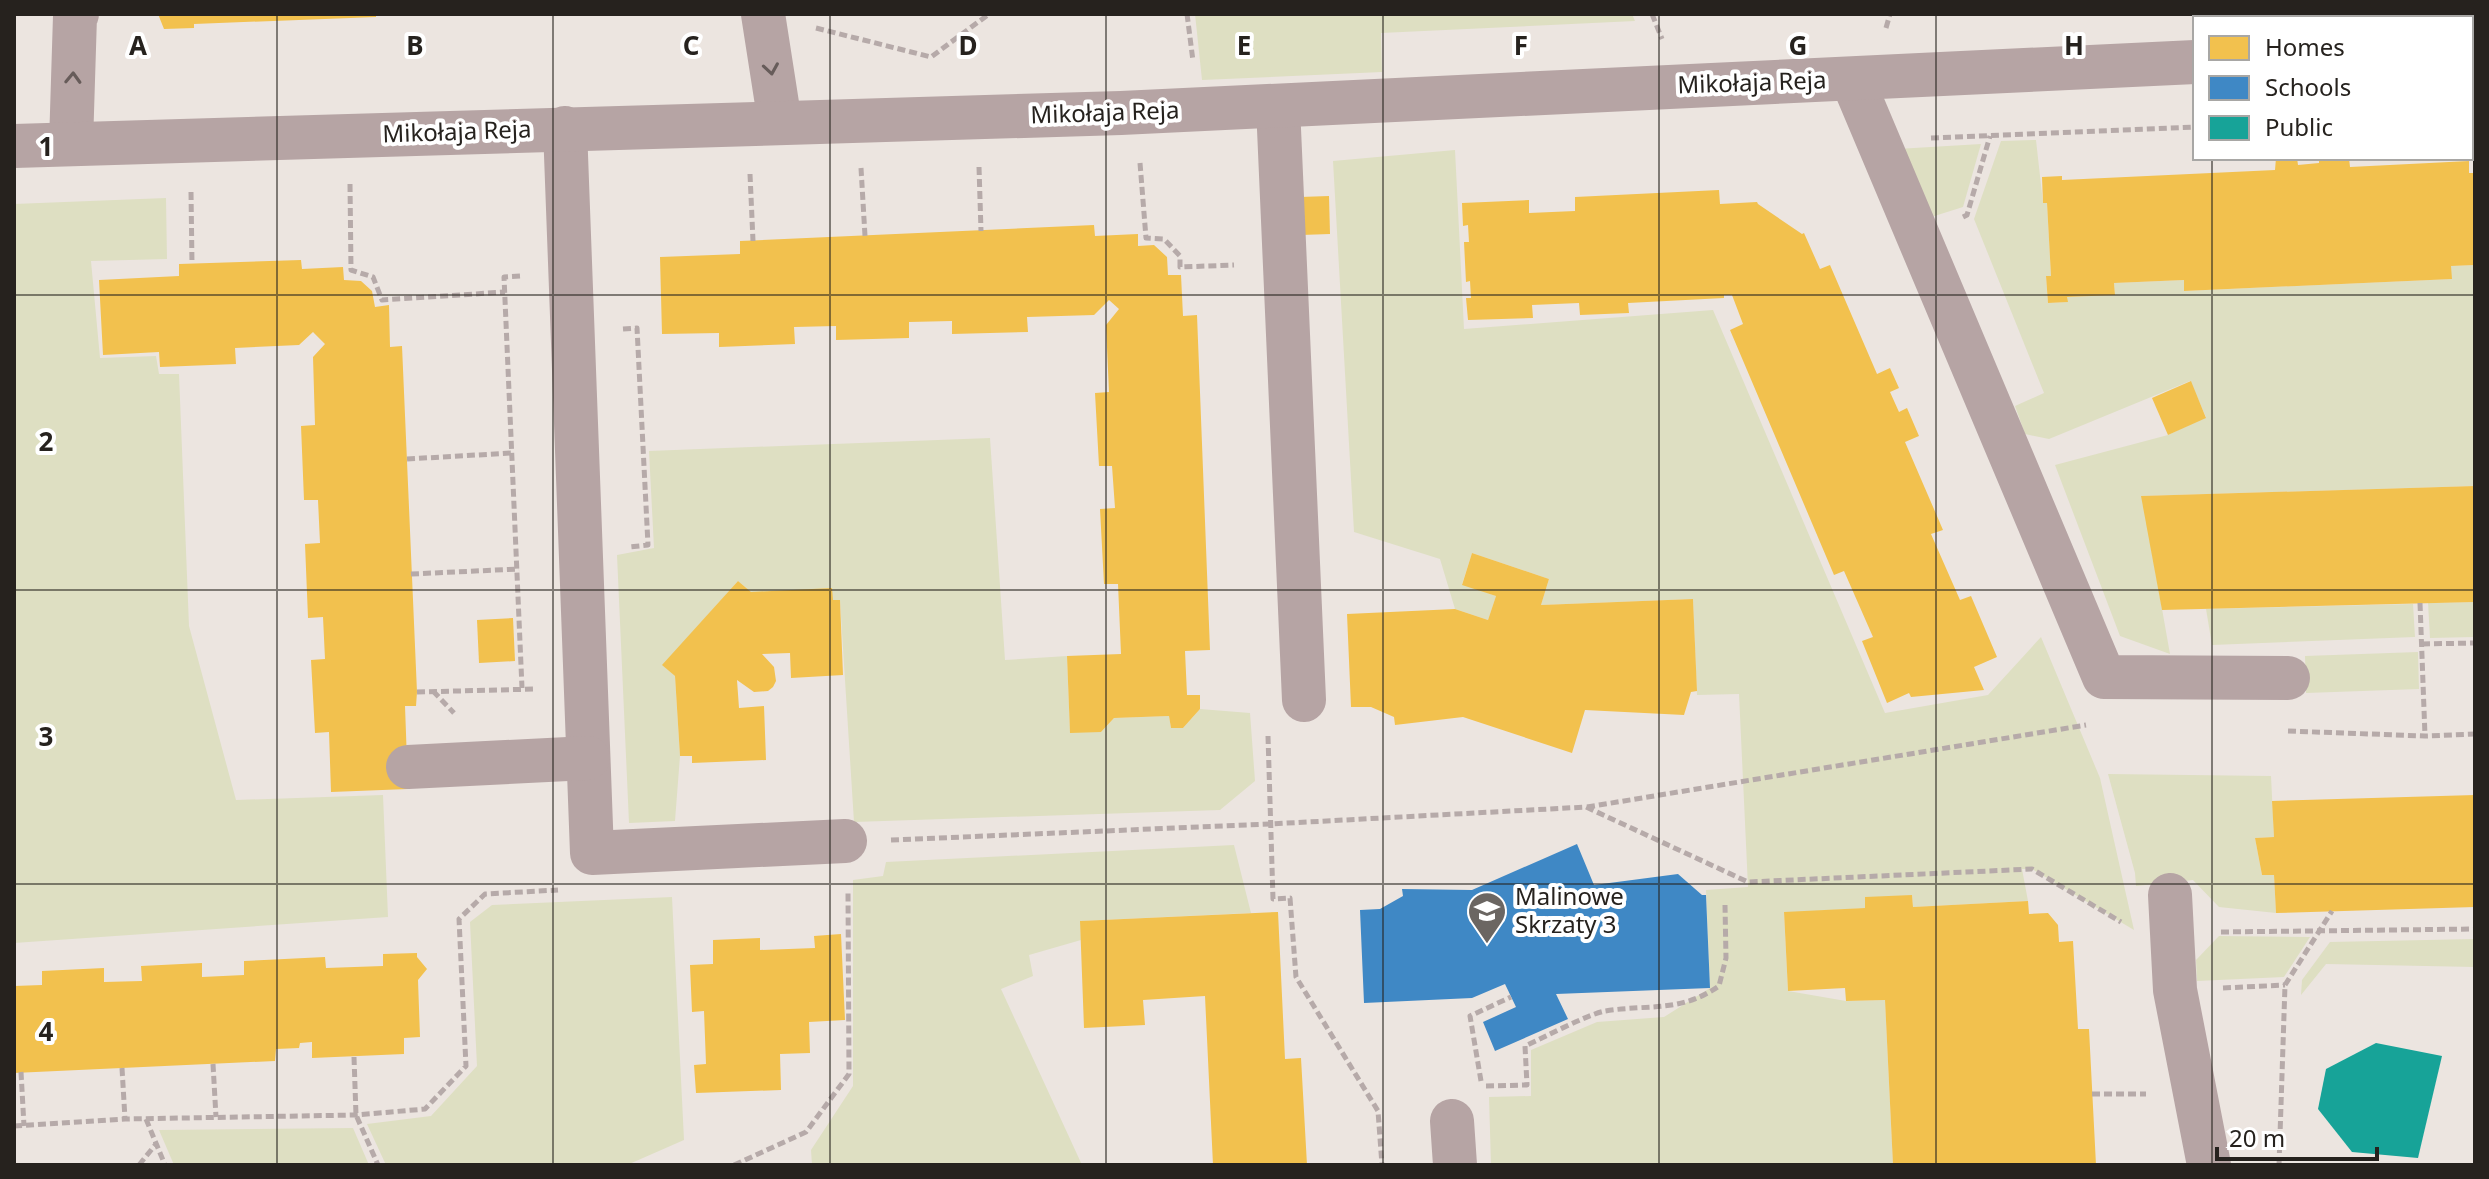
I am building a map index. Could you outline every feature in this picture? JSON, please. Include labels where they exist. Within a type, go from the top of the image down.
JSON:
[{"type":"street","points":[[71,144],[77,14]]},
{"type":"street","points":[[763,14],[780,123]]},
{"type":"street","name":"Mikołaja Reja","points":[[14,146],[1105,114],[2193,62]]},
{"type":"street","points":[[1852,79],[2104,677],[2288,678]]},
{"type":"street","points":[[1278,106],[1304,700]]},
{"type":"street","points":[[565,128],[592,853],[845,841]]},
{"type":"street","points":[[408,767],[588,758]]},
{"type":"street","points":[[2172,913],[2175,990],[2209,1165]]},
{"type":"street","points":[[1452,1121],[1455,1165]]},
{"type":"path","points":[[813,27],[931,57],[989,14]]},
{"type":"path","points":[[1878,141],[2193,127]]},
{"type":"path","points":[[1918,236],[1967,215],[1990,136]]},
{"type":"path","points":[[1139,149],[1146,238],[1164,239],[1180,256],[1180,267],[1236,265]]},
{"type":"path","points":[[979,157],[981,231]]},
{"type":"path","points":[[861,162],[865,236]]},
{"type":"path","points":[[750,168],[753,241]]},
{"type":"path","points":[[350,171],[351,270],[373,277],[382,300],[505,292]]},
{"type":"path","points":[[191,179],[192,264]]},
{"type":"path","points":[[417,692],[522,688],[504,277],[529,276]]},
{"type":"path","points":[[615,329],[637,328],[648,545],[623,547]]},
{"type":"path","points":[[407,459],[512,453]]},
{"type":"path","points":[[411,574],[519,569]]},
{"type":"path","points":[[2420,603],[2425,736]]},
{"type":"path","points":[[2422,644],[2475,643]]},
{"type":"path","points":[[1270,824],[1586,807],[2090,724]]},
{"type":"path","points":[[1268,732],[1273,899],[1290,898],[1296,977],[1378,1111],[1382,1165]]},
{"type":"path","points":[[1586,807],[1748,882],[2032,869],[2122,923]]},
{"type":"path","points":[[734,1165],[806,1132],[849,1074],[848,890]]},
{"type":"path","points":[[14,1126],[125,1119],[356,1115],[425,1109],[466,1066],[459,919],[485,894]]},
{"type":"path","points":[[1511,997],[1470,1016],[1481,1087],[1527,1085],[1525,1046],[1603,1012],[1683,1004],[1705,996],[1719,986],[1726,958],[1725,905]]},
{"type":"path","points":[[2279,1165],[2285,985],[2332,911]]},
{"type":"path","points":[[2172,913],[2321,932],[2475,929]]},
{"type":"path","points":[[2175,990],[2285,985]]},
{"type":"path","points":[[354,1057],[356,1115],[378,1165]]},
{"type":"path","points":[[213,1064],[216,1117]]},
{"type":"path","points":[[122,1068],[125,1119]]},
{"type":"path","points":[[21,1072],[24,1126]]},
{"type":"path","points":[[2092,1094],[2151,1094]]},
{"type":"path","points":[[146,1119],[165,1165]]},
{"type":"path","points":[[139,1165],[156,1144]]},
{"type":"green space","points":[[1195,14],[1632,14],[1635,21],[1381,33],[1382,72],[1202,80]]},
{"type":"green space","points":[[2036,140],[2043,203],[2047,203],[2051,276],[2046,277],[2048,303],[2067,302],[2067,297],[2115,295],[2114,283],[2184,280],[2185,291],[2451,279],[2451,266],[2475,265],[2475,486],[2142,496],[2170,654],[2120,636],[2055,465],[2168,435],[2206,417],[2190,381],[2049,439],[2025,434],[2015,406],[2044,393],[1974,219],[2001,141]]},
{"type":"green space","points":[[1981,144],[1963,207],[1925,219],[1897,149]]},
{"type":"green space","points":[[1455,150],[1464,329],[1713,310],[1885,713],[1988,695],[2041,637],[2100,778],[2134,930],[2032,869],[2022,869],[2028,901],[1913,907],[1912,895],[1865,908],[1784,913],[1788,991],[1846,1001],[1885,1000],[1893,1165],[1491,1165],[1489,1097],[1531,1096],[1531,1050],[1597,1022],[1664,1017],[1710,988],[1706,890],[1748,887],[1739,694],[1697,695],[1693,599],[1541,605],[1549,579],[1472,553],[1462,584],[1496,596],[1488,620],[1455,609],[1440,559],[1354,532],[1333,161]]},
{"type":"green space","points":[[166,198],[167,259],[91,261],[100,358],[156,356],[159,374],[179,374],[189,626],[236,800],[383,795],[388,917],[14,943],[14,204]]},
{"type":"green space","points":[[990,438],[1005,660],[1067,656],[1070,732],[1101,732],[1114,718],[1169,716],[1171,728],[1183,728],[1200,709],[1250,713],[1255,781],[1220,810],[854,822],[840,601],[751,592],[738,581],[663,665],[675,676],[680,756],[675,821],[629,823],[617,555],[654,548],[649,451]]},
{"type":"green space","points":[[2475,602],[2475,637],[2430,638],[2428,603]]},
{"type":"green space","points":[[2413,604],[2415,637],[2212,645],[2206,609]]},
{"type":"green space","points":[[2418,652],[2419,689],[2306,693],[2305,656]]},
{"type":"green space","points":[[2108,774],[2271,776],[2274,837],[2255,838],[2262,875],[2274,875],[2276,913],[2219,907],[2193,880],[2136,886]]},
{"type":"green space","points":[[1234,845],[1251,913],[1080,921],[1081,940],[1029,955],[1033,976],[1001,989],[1082,1165],[812,1165],[811,1150],[853,1086],[853,880],[883,876],[886,862]]},
{"type":"green space","points":[[672,897],[684,1140],[627,1165],[386,1165],[367,1124],[431,1116],[477,1066],[470,922],[492,905]]},
{"type":"green space","points":[[2219,936],[2310,937],[2284,977],[2197,981],[2196,960]]},
{"type":"green space","points":[[2475,939],[2475,967],[2326,964],[2301,995],[2302,980],[2330,942]]},
{"type":"green space","points":[[353,1128],[369,1165],[174,1165],[159,1130]]},
{"type":"building: Homes","points":[[158,14],[376,14],[376,17],[194,24],[194,28],[164,29]]},
{"type":"building: Homes","points":[[2276,160],[2297,160],[2298,165],[2319,163],[2319,160],[2349,160],[2350,167],[2469,161],[2469,173],[2475,173],[2475,265],[2451,266],[2452,279],[2184,291],[2184,280],[2114,283],[2115,295],[2067,297],[2068,302],[2048,303],[2046,276],[2051,276],[2047,203],[2043,203],[2042,177],[2062,176],[2062,180],[2275,170]]},
{"type":"building: Homes","points":[[1719,190],[1720,204],[1757,202],[1804,233],[1820,269],[1830,265],[1877,374],[1890,368],[1899,388],[1890,392],[1899,412],[1907,408],[1919,436],[1905,442],[1943,530],[1931,534],[1960,600],[1971,596],[1997,657],[1974,667],[1984,690],[1911,697],[1909,693],[1887,703],[1862,641],[1873,637],[1844,571],[1834,575],[1730,330],[1743,324],[1732,295],[1628,303],[1629,313],[1580,315],[1579,303],[1532,305],[1533,318],[1468,320],[1466,298],[1471,298],[1470,281],[1466,282],[1464,242],[1469,242],[1468,225],[1463,226],[1462,203],[1529,200],[1529,213],[1575,211],[1575,197]]},
{"type":"building: Homes","points":[[1329,196],[1330,234],[1301,235],[1300,197]]},
{"type":"building: Homes","points":[[1094,225],[1095,236],[1138,234],[1138,246],[1154,245],[1167,257],[1168,275],[1181,275],[1183,316],[1197,315],[1210,650],[1185,651],[1187,695],[1200,695],[1200,709],[1183,728],[1171,728],[1169,716],[1114,718],[1101,732],[1070,733],[1067,656],[1121,654],[1118,584],[1104,584],[1100,509],[1115,508],[1112,466],[1099,466],[1095,393],[1109,392],[1106,325],[1119,309],[1109,300],[1094,315],[1027,317],[1028,332],[952,334],[952,321],[909,322],[909,338],[836,340],[836,326],[794,327],[795,344],[719,347],[719,333],[662,334],[660,257],[740,254],[740,241]]},
{"type":"building: Homes","points":[[301,260],[302,269],[343,267],[344,280],[361,281],[372,291],[375,307],[389,305],[390,347],[402,346],[417,692],[416,706],[405,706],[408,789],[331,792],[329,732],[315,733],[311,660],[325,659],[323,617],[308,618],[305,544],[320,543],[318,500],[304,500],[301,426],[315,425],[313,357],[325,344],[313,332],[299,345],[235,348],[236,364],[160,367],[159,352],[103,355],[99,280],[179,276],[179,264]]},
{"type":"building: Homes","points":[[2191,381],[2206,418],[2168,435],[2152,398]]},
{"type":"building: Homes","points":[[2475,486],[2475,602],[2162,610],[2141,496]]},
{"type":"building: Homes","points":[[1472,553],[1549,579],[1541,605],[1693,599],[1697,691],[1691,692],[1684,715],[1585,710],[1572,753],[1463,717],[1395,725],[1394,717],[1371,707],[1351,707],[1347,614],[1455,609],[1488,620],[1496,596],[1462,585]]},
{"type":"building: Homes","points":[[738,581],[751,592],[832,588],[833,600],[840,600],[843,675],[791,678],[790,653],[762,654],[774,667],[776,681],[773,687],[768,691],[754,692],[737,680],[739,708],[764,706],[766,760],[692,763],[692,756],[680,756],[675,676],[662,665]]},
{"type":"building: Homes","points":[[513,618],[515,661],[479,663],[477,620]]},
{"type":"building: Homes","points":[[2475,795],[2475,907],[2276,913],[2274,875],[2262,875],[2255,838],[2274,837],[2272,801]]},
{"type":"building: Homes","points":[[1912,895],[1913,907],[2028,901],[2029,914],[2048,913],[2058,925],[2059,942],[2073,941],[2078,1029],[2089,1029],[2096,1165],[1893,1165],[1885,1000],[1846,1001],[1845,988],[1788,991],[1784,912],[1865,908],[1865,897]]},
{"type":"building: Homes","points":[[1278,912],[1285,1059],[1301,1058],[1307,1165],[1213,1165],[1205,996],[1143,1000],[1145,1025],[1084,1028],[1080,921]]},
{"type":"building: Homes","points":[[841,934],[845,1020],[809,1022],[810,1053],[780,1054],[781,1090],[696,1093],[694,1065],[706,1064],[704,1011],[692,1012],[690,965],[713,964],[713,940],[760,938],[760,950],[815,948],[814,936]]},
{"type":"building: Homes","points":[[417,953],[427,969],[418,980],[420,1037],[404,1038],[404,1054],[312,1058],[312,1042],[300,1043],[299,1048],[276,1049],[275,1061],[14,1073],[14,986],[42,985],[42,971],[104,968],[104,982],[142,981],[141,966],[202,963],[202,977],[244,975],[244,961],[325,957],[326,968],[383,966],[383,954]]},
{"type":"building: Schools","points":[[1577,844],[1594,885],[1678,874],[1706,895],[1710,988],[1556,994],[1568,1019],[1495,1051],[1483,1022],[1516,1007],[1505,984],[1472,998],[1364,1003],[1360,910],[1380,909],[1403,896],[1402,889],[1472,890]]},
{"type":"building: Public","points":[[2376,1043],[2442,1056],[2418,1158],[2352,1152],[2318,1109],[2326,1069]]},
{"type":"place","name":"Malinowe Skrzaty 3","points":[[1487,945]]}]
